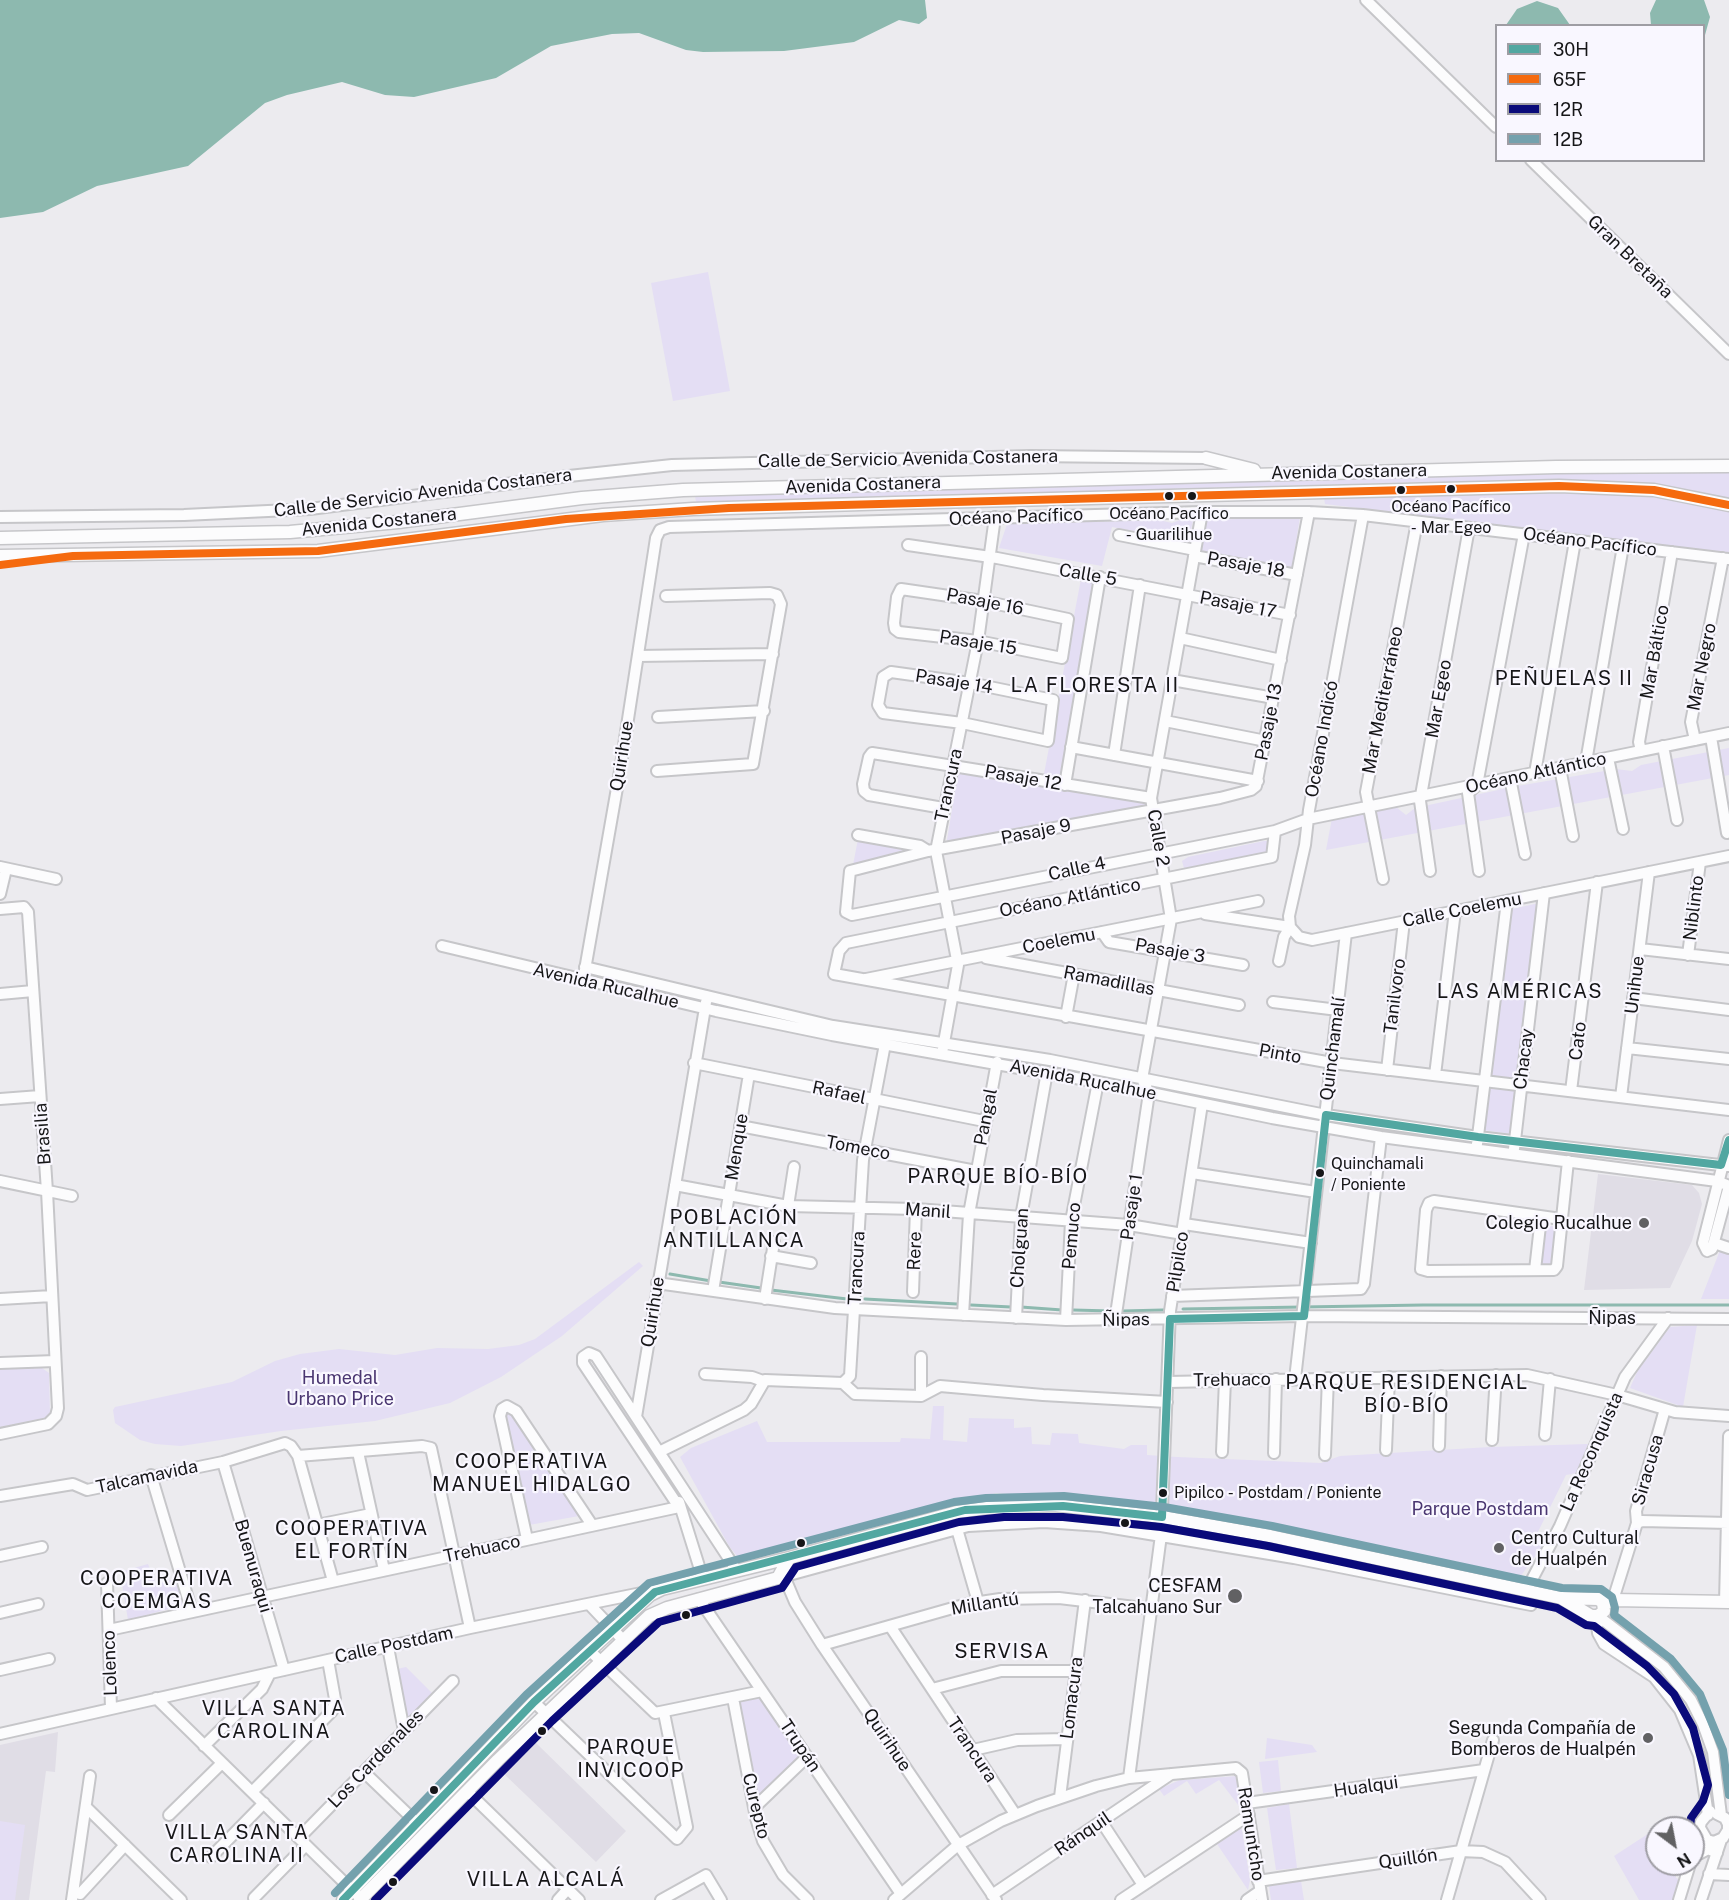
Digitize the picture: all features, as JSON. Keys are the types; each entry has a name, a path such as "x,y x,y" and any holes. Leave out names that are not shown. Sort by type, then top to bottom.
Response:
{"main road":[{"path":"1206,458 1269,474"},
{"name":"Avenida Costanera","path":"0,538 290,532 379,524 582,498 683,490 1556,467 1729,466"},
{"name":"Avenida Costanera","path":"0,556 318,550 603,515 812,505 1559,486 1668,492 1729,505"},
{"path":"0,565 73,556"},
{"name":"Calle Postdam","path":"662,1589 789,1558 957,1512 986,1508 1063,1506 1162,1517 1270,1536 1561,1598 1592,1599"},
{"path":"343,1900 359,1897 545,1713 654,1613 781,1577 789,1558"},
{"path":"721,1594 737,1571"},
{"path":"359,1897 417,1823 534,1702 645,1599 662,1589"},
{"name":"Calle Postdam","path":"1561,1598 1594,1615"},
{"path":"1609,1602 1604,1611 1594,1615 1586,1606 1592,1599 1609,1602 1727,1602"}],"street":[{"path":"1366,0 1495,125"},
{"name":"Gran Bretaña","path":"1533,162 1729,354"},
{"name":"Calle de Servicio Avenida Costanera","path":"0,517 184,515 310,509 672,465 1032,456 1206,458"},
{"name":"Calle 2","path":"1142,1079 1171,919 1151,798 1202,512"},
{"name":"Océano Pacífico","path":"660,530 669,527 995,517 1309,512 1363,515 1726,559"},
{"name":"Pasaje 13","path":"1071,747 1258,781 1309,512"},
{"name":"Océano Indicó","path":"1279,961 1284,937 1290,927 1289,916 1363,515"},
{"name":"Trancura","path":"943,1047 958,961 946,896 932,851 954,765 978,641 995,517"},
{"name":"Mar Mediterráneo","path":"1383,879 1366,792 1417,522"},
{"name":"Mar Egeo","path":"1430,871 1420,801 1469,528"},
{"name":"Quirihue","path":"583,981 656,538 660,530"},
{"path":"1479,871 1468,796 1477,785 1524,534"},
{"name":"Pasaje 18","path":"1119,535 1297,575"},
{"path":"1535,773 1575,541"},
{"path":"908,545 990,557"},
{"path":"1586,762 1623,546"},
{"name":"Mar Báltico","path":"1641,751 1639,742 1672,552"},
{"name":"Calle 5","path":"990,557 1187,594"},
{"name":"Mar Negro","path":"1695,740 1691,722 1726,559"},
{"path":"1065,785 1100,578"},
{"path":"1114,755 1140,585"},
{"name":"Pasaje 16","path":"901,589 982,601 1068,619"},
{"name":"Pasaje 15","path":"901,589 897,597 894,623 895,629 899,632 978,641 1062,658 1068,619"},
{"name":"Quirihue","path":"657,771 753,764 781,604 777,595 770,593 666,596"},
{"name":"Pasaje 17","path":"1187,594 1197,598 1290,615"},
{"path":"1179,638 1281,660"},
{"path":"638,656 773,654"},
{"name":"Pasaje 14","path":"891,672 970,683 1053,700 1048,741 962,723 883,713 878,705 883,677 891,672"},
{"path":"1172,680 1274,698"},
{"path":"658,717 764,711"},
{"path":"1165,721 1266,741"},
{"name":"Océano Atlántico","path":"1308,819 1729,733"},
{"name":"Mar Negro","path":"1711,737 1727,832"},
{"path":"1663,747 1677,820"},
{"name":"Pasaje 12","path":"943,808 869,795 864,791 863,784 869,757 872,753 1151,798"},
{"path":"1608,758 1623,829"},
{"path":"1560,768 1573,836"},
{"path":"1510,778 1525,854"},
{"name":"Pasaje 9","path":"846,912 850,871 932,851 1251,790 1258,781"},
{"name":"Calle 4","path":"846,912 852,915 1160,852 1275,831 1308,819"},
{"name":"Océano Atlántico","path":"834,974 842,945 1272,857 1275,831"},
{"path":"858,835 920,846 932,851"},
{"name":"Calle Coelemu","path":"1199,913 1290,927 1299,938 1308,940 1729,856"},
{"name":"Niblinto","path":"1688,955 1700,862"},
{"path":"0,894 3,868 56,879"},
{"name":"Unihue","path":"1621,1097 1649,872"},
{"name":"Cato","path":"1571,1091 1597,882"},
{"name":"Chacay","path":"1513,1154 1544,893"},
{"name":"Coelemu","path":"860,981 1258,901"},
{"name":"Chacay","path":"1478,1143 1507,901"},
{"name":"Brasilia","path":"0,909 26,908 47,1191 58,1408 54,1419 45,1425 0,1434"},
{"path":"1435,1076 1455,911"},
{"name":"Tanilvoro","path":"1387,1070 1404,921"},
{"name":"Pasaje 3","path":"1102,932 1109,942 1243,964"},
{"name":"Quinchamalí","path":"1294,1379 1304,1314 1346,933"},
{"name":"Avenida Rucalhue","path":"442,946 704,1009 885,1044 943,1047 997,1062 1202,1104 1381,1137 1478,1143 1514,1142 1725,1166"},
{"path":"1640,950 1729,959"},
{"name":"Ramadillas","path":"979,957 1239,1005"},
{"name":"Avenida Rucalhue","path":"585,967 833,1026 943,1047 1142,1079 1478,1143 1513,1154 1717,1181 1729,1186"},
{"name":"Pinto","path":"834,974 860,981 1332,1063 1729,1110"},
{"path":"1066,1017 1074,974"},
{"path":"0,994 33,991"},
{"name":"Quirihue","path":"636,1417 707,995"},
{"path":"1633,998 1729,1010"},
{"path":"1273,1002 1338,1010"},
{"name":"Trancura","path":"843,1383 850,1376 865,1150 885,1044"},
{"path":"1627,1048 1729,1059"},
{"name":"Pangal","path":"963,1315 969,1214 984,1121 997,1062"},
{"name":"Rafael","path":"694,1063 984,1121"},
{"name":"Cholguan","path":"1016,1318 1021,1217 1047,1072"},
{"name":"Menque","path":"713,1291 749,1074"},
{"path":"1142,1079 1149,1093"},
{"name":"Pemuco","path":"1066,1320 1071,1221 1098,1082"},
{"name":"Pasaje 1","path":"1115,1321 1149,1093"},
{"path":"0,1099 40,1096"},
{"name":"Pilpilco","path":"1129,1779 1161,1535 1172,1296 1202,1104"},
{"name":"Tomeco","path":"740,1126 976,1171"},
{"name":"Ñipas","path":"1172,1296 1306,1296 1361,1289 1364,1284 1381,1137"},
{"path":"1729,1140 1725,1166 1717,1181 1703,1243 1707,1251 1712,1249 1729,1186"},
{"path":"1561,1220 1434,1201 1429,1203 1426,1210 1421,1269 1554,1269 1557,1266 1568,1161"},
{"path":"788,1206 794,1167"},
{"path":"1192,1173 1316,1192"},
{"path":"0,1181 72,1196"},
{"name":"Manil","path":"675,1185 788,1206 916,1209 1183,1229 1311,1243"},
{"name":"Rere","path":"913,1292 916,1209"},
{"path":"1535,1270 1541,1217"},
{"path":"765,1299 774,1242"},
{"path":"1714,1243 1729,1248"},
{"path":"771,1256 811,1263"},
{"name":"Ñipas","path":"657,1283 765,1299 854,1308 1066,1320 1115,1321 1304,1314 1729,1319"},
{"path":"0,1299 52,1296"},
{"name":"La Reconquista","path":"1526,1591 1560,1526 1633,1363 1668,1318"},
{"path":"680,1507 584,1364 585,1356 592,1353 596,1356 737,1571"},
{"path":"921,1357 921,1396"},
{"path":"0,1363 55,1361"},
{"path":"705,1374 755,1377 763,1381 843,1383 855,1394 921,1396 936,1386 1167,1402"},
{"path":"1492,1440 1496,1375"},
{"name":"Trehuaco","path":"1168,1382 1527,1375 1617,1395 1686,1414 1729,1416"},
{"path":"1439,1446 1441,1376"},
{"path":"1386,1450 1389,1377"},
{"path":"1325,1455 1328,1378"},
{"path":"1274,1452 1276,1379"},
{"path":"1545,1435 1550,1379"},
{"path":"1222,1452 1225,1380"},
{"path":"659,1452 744,1410 751,1404 763,1381"},
{"path":"527,1539 500,1416 502,1409 507,1406 516,1411 592,1525"},
{"name":"Siracusa","path":"1609,1602 1637,1523 1636,1511 1665,1409"},
{"path":"1727,1602 1729,1436"},
{"name":"Talcamavida","path":"0,1496 73,1484 87,1490 223,1462 281,1443 291,1446 298,1456"},
{"path":"333,1581 298,1456 422,1446 431,1448 470,1628"},
{"path":"358,1452 384,1570"},
{"name":"Buenuraqui","path":"223,1462 284,1670"},
{"path":"151,1475 192,1612"},
{"path":"675,1475 680,1507 703,1579"},
{"name":"Trehuaco","path":"109,1630 680,1507"},
{"path":"317,1525 371,1514"},
{"path":"1637,1523 1642,1521 1728,1523"},
{"path":"781,1577 957,1529 994,1523 1044,1522 1101,1526 1161,1535 1294,1558 1531,1605"},
{"path":"957,1529 978,1602"},
{"path":"0,1556 42,1547"},
{"name":"Quirihue","path":"781,1577 822,1645 994,1897"},
{"name":"Lolenco","path":"108,1582 111,1708"},
{"name":"Calle Postdam","path":"0,1734 470,1628 662,1589"},
{"name":"Millantú","path":"822,1645 978,1602 1025,1598 1085,1600 1152,1609"},
{"name":"Trupán","path":"699,1599 807,1757 897,1898"},
{"name":"Lomacura","path":"1060,1797 1085,1600"},
{"path":"0,1613 38,1604"},
{"path":"589,1604 623,1640"},
{"path":"1594,1615 1654,1658 1682,1688 1706,1731 1728,1827 1701,1900"},
{"path":"1594,1615 1598,1634 1604,1644 1654,1677 1680,1710 1699,1755 1708,1815"},
{"name":"Trancura","path":"890,1626 1015,1814"},
{"path":"388,1647 404,1731"},
{"path":"589,1650 649,1710 664,1713 762,1692"},
{"path":"0,1670 49,1659"},
{"path":"252,1792 332,1711 335,1699 327,1660"},
{"path":"932,1689 1001,1671 1076,1671"},
{"path":"204,1746 262,1689 270,1672"},
{"name":"Los Cardenales","path":"254,1898 364,1772 453,1681"},
{"path":"156,1698 359,1897"},
{"name":"Curepto","path":"733,1698 759,1829 771,1858 783,1875 808,1900"},
{"path":"534,1702 677,1839 687,1827 664,1713"},
{"path":"972,1750 1017,1740 1067,1739"},
{"path":"1447,1900 1493,1740"},
{"path":"754,1808 807,1757"},
{"path":"169,1815 222,1763"},
{"name":"Ramuntcho","path":"1173,1772 1239,1770 1242,1773 1260,1891"},
{"name":"Hualqui","path":"1121,1900 1248,1809 1484,1770"},
{"path":"364,1772 417,1823"},
{"path":"897,1898 958,1845 1015,1814 1060,1797 1129,1779 1173,1772"},
{"name":"Ránquil","path":"994,1897 1173,1772"},
{"path":"78,1895 90,1776"},
{"path":"1705,1818 1719,1786"},
{"path":"467,1791 579,1900"},
{"path":"211,1857 264,1803"},
{"path":"86,1807 181,1900"},
{"path":"1708,1815 1724,1816"},
{"path":"1101,1821 1143,1885"},
{"path":"1705,1837 1707,1840 1724,1838"},
{"path":"78,1895 124,1845"},
{"path":"1705,1850 1708,1849 1717,1853"},
{"name":"Quillón","path":"1247,1900 1260,1891 1461,1851 1483,1852 1498,1857 1540,1900"},
{"path":"1709,1874 1729,1875"},
{"path":"661,1900 706,1875 721,1900"},
{"path":"1679,1900 1686,1876"},
{"path":"558,1900 567,1890"}],"shaded area":[{"path":"0,0 925,0 927,18 919,24 899,20 854,42 784,51 703,52 686,50 639,33 612,34 551,46 496,78 414,97 385,95 342,82 287,95 265,103 188,166 97,186 43,212 0,218"},
{"path":"1656,0 1704,0 1710,17 1705,35 1705,24 1651,24 1650,13"},
{"path":"1537,1 1558,8 1569,24 1507,24 1517,9"},
{"name":"Colegio Rucalhue","path":"1598,1174 1692,1185 1699,1193 1702,1204 1692,1241 1670,1288 1584,1290"},
{"path":"58,1732 55,1772 46,1771 29,1900 0,1900 0,1745"},
{"path":"534,1741 626,1831 596,1862 503,1773"}],"green space":[{"path":"708,272 730,391 673,401 651,283"},
{"path":"1729,472 1729,498 1663,485 1579,481 1422,482 696,502 695,496 1372,476"},
{"path":"1573,492 1666,498 1729,510 1729,553 1325,504 1324,498"},
{"path":"1300,517 1292,567 1201,551 1207,520"},
{"path":"1186,518 1193,521 1188,541 1112,527 1102,566 999,548 1007,524 1159,520 1172,523"},
{"path":"1081,579 1097,582 1059,782 1043,779"},
{"path":"1729,748 1729,775 1326,850 1332,818 1396,807 1406,815 1415,808 1512,787 1616,769 1632,771 1641,765"},
{"path":"958,773 1147,800 1152,806 946,846"},
{"path":"858,839 904,850 853,865"},
{"path":"1268,841 1267,853 1188,871 1184,868 1182,861 1188,857"},
{"path":"1539,903 1519,1078 1515,1082 1493,1080 1490,1075 1508,910"},
{"path":"1490,1086 1517,1091 1512,1134 1482,1130 1487,1088"},
{"path":"1544,1225 1559,1227 1555,1263 1550,1267 1539,1266"},
{"path":"1724,1240 1729,1242 1729,1299 1701,1299"},
{"name":"Humedal Urbano Price","path":"639,1262 643,1266 562,1336 501,1377 450,1403 375,1421 281,1431 181,1446 140,1440 115,1423 113,1410 115,1407 232,1382 275,1361 300,1354 339,1349 395,1355 437,1348 488,1349 519,1345 535,1339"},
{"path":"1697,1325 1683,1407 1630,1388 1637,1372 1670,1327"},
{"path":"42,1368 49,1373 50,1414 45,1418 0,1427 0,1369"},
{"name":"Parque Postdam","path":"933,1406 944,1406 943,1440 967,1442 969,1418 1014,1419 1014,1428 1031,1427 1032,1444 1050,1445 1052,1433 1078,1434 1079,1443 1124,1449 1131,1445 1147,1445 1147,1455 1177,1457 1321,1463 1340,1456 1588,1444 1577,1473 1566,1475 1532,1544 1543,1545 1518,1580 1388,1550 1151,1507 996,1493 740,1560 729,1546 680,1457 691,1448 757,1421 767,1442 900,1442 901,1438 930,1439"},
{"path":"506,1412 511,1412 579,1516 529,1525"},
{"path":"148,1564 156,1584 178,1578 187,1604 128,1620 120,1572"},
{"path":"406,1667 432,1693 408,1720 404,1718 397,1669"},
{"path":"758,1697 762,1699 801,1757 761,1797 756,1795 738,1705 743,1700"},
{"path":"1267,1738 1312,1745 1317,1752 1265,1759"},
{"path":"1278,1760 1281,1791 1263,1793 1259,1762"},
{"path":"1238,1776 1239,1806 1219,1780 1196,1794 1187,1781 1164,1796 1159,1789 1180,1780"},
{"path":"1289,1804 1297,1868 1276,1870 1267,1808"},
{"path":"0,1821 25,1825 15,1900 0,1900"},
{"path":"1239,1827 1242,1830 1250,1880 1248,1890 1217,1844"},
{"path":"1645,1836 1645,1876 1675,1876 1681,1880 1674,1900 1639,1900 1614,1856"},
{"path":"1301,1881 1304,1900 1271,1900 1269,1886"}],"waterway":[{"path":"670,1274 711,1281"},
{"path":"719,1282 761,1288"},
{"path":"771,1290 847,1299"},
{"path":"865,1299 957,1304"},
{"path":"971,1305 1011,1307"},
{"path":"1183,1309 1423,1305 1729,1305"},
{"path":"1021,1307 1062,1310"},
{"path":"1073,1310 1111,1311"},
{"path":"1123,1311 1163,1310"}],"transit line":[{"name":"65F","path":"0,565 73,556 318,551 566,519 729,508 1559,486 1654,490 1729,505"},
{"name":"30H","path":"343,1900 534,1702 655,1592 965,1510 1063,1506 1162,1517 1170,1319 1304,1316 1326,1115 1478,1137 1721,1165 1729,1140"},
{"name":"12B","path":"335,1893 526,1695 649,1583 954,1502 986,1498 1064,1496 1164,1507 1272,1526 1562,1588 1601,1589 1612,1597 1614,1615 1671,1659 1700,1694 1723,1750 1729,1795"},
{"name":"12R","path":"375,1900 552,1721 659,1622 782,1588 796,1567 959,1522 1004,1517 1063,1517 1161,1527 1268,1546 1557,1608 1586,1625 1594,1626 1647,1666 1674,1694 1693,1728 1708,1785 1703,1801 1692,1816"}],"place":[{"name":"Océano Pacífico - Mar Egeo","path":"1451,489"},
{"name":"Océano Pacífico - Guarilihue","path":"1169,496"},
{"name":"Quinchamali / Poniente","path":"1320,1173"},
{"name":"Colegio Rucalhue","path":"1644,1223"},
{"name":"Pipilco - Postdam / Poniente","path":"1163,1493"},
{"name":"Centro Cultural de Hualpén","path":"1499,1548"},
{"name":"CESFAM Talcahuano Sur","path":"1235,1596"},
{"name":"Segunda Compañía de Bomberos de Hualpén","path":"1648,1738"}],"district":[{"name":"PEÑUELAS II","path":"1564,679"},
{"name":"LA FLORESTA II","path":"1095,686"},
{"name":"LAS AMÉRICAS","path":"1520,992"},
{"name":"PARQUE BÍO-BÍO","path":"998,1177"},
{"name":"POBLACIÓN ANTILLANCA","path":"734,1230"},
{"name":"PARQUE RESIDENCIAL BÍO-BÍO","path":"1407,1394"},
{"name":"COOPERATIVA MANUEL HIDALGO","path":"532,1474"},
{"name":"COOPERATIVA EL FORTÍN","path":"352,1540"},
{"name":"COOPERATIVA COEMGAS","path":"157,1590"},
{"name":"SERVISA","path":"1002,1652"},
{"name":"VILLA SANTA CAROLINA","path":"274,1720"},
{"name":"PARQUE INVICOOP","path":"631,1760"},
{"name":"VILLA SANTA CAROLINA II","path":"237,1844"},
{"name":"VILLA ALCALÁ","path":"546,1880"}]}
